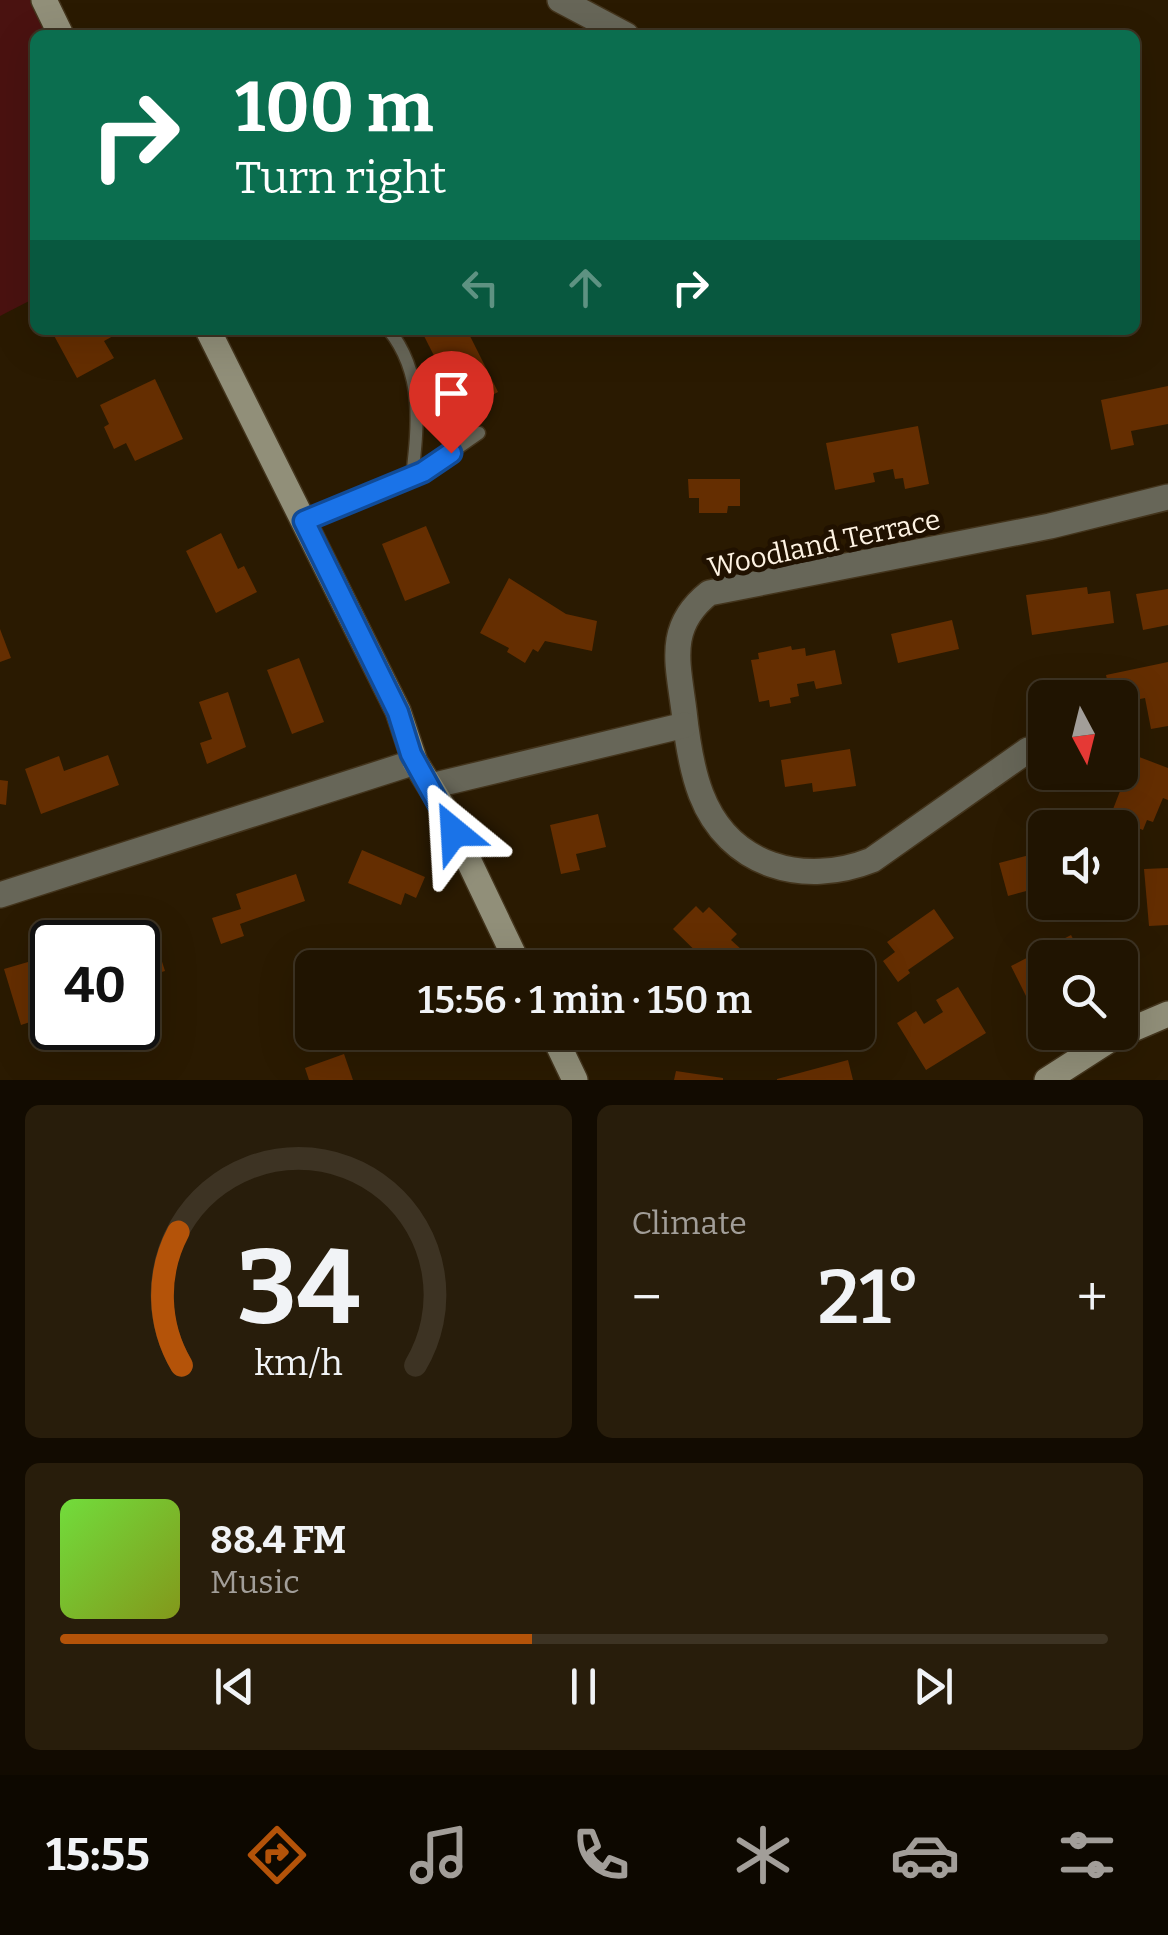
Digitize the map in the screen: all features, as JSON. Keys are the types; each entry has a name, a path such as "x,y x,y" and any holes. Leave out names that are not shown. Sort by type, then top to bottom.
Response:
{"street":[{"path":"46,0 59,30"},
{"path":"560,0 617,30"},
{"path":"211,335 398,712 415,762 431,786 511,950"},
{"name":"Woodland Terrace","path":"1028,750 872,860 836,871 798,872 772,865 748,853 728,836 700,793 677,654 684,618 709,593 1050,526 1168,497"},
{"path":"431,786 686,725"},
{"path":"0,895 415,762"},
{"path":"1047,1080 1114,1037 1168,1014"},
{"path":"561,1050 575,1080"}],"lane":[{"path":"392,335 412,376 419,414 412,478"},
{"path":"304,521 412,478 478,433"}],"shaded area":[{"path":"0,0 31,0 46,30 30,30 30,301 0,316"}],"building":[{"path":"54,335 115,335 104,341 114,358 77,378"},
{"path":"424,335 470,335 498,392 462,411"},
{"path":"155,379 183,439 135,461 126,443 114,449 100,405"},
{"path":"1168,386 1168,424 1131,431 1134,445 1111,450 1101,400"},
{"path":"918,426 929,484 905,489 903,478 895,479 893,469 873,473 875,482 835,490 826,443"},
{"path":"688,479 740,479 740,506 728,506 727,513 699,513 699,498 689,498"},
{"path":"426,526 450,583 405,601 382,544"},
{"path":"221,533 238,569 244,566 257,592 216,613 186,551"},
{"path":"509,578 566,614 597,621 592,651 545,641 538,652 533,649 525,663 507,652 509,648 480,633"},
{"path":"1087,587 1088,594 1110,591 1114,623 1032,635 1026,595"},
{"path":"1168,589 1168,625 1143,630 1136,594"},
{"path":"952,620 959,649 898,663 891,634"},
{"path":"0,629 11,658 0,662"},
{"path":"791,646 792,650 805,648 806,656 835,650 842,684 816,689 814,681 797,684 799,696 790,698 791,703 770,707 769,700 759,702 751,660 759,659 758,653"},
{"path":"299,658 324,722 292,734 267,670"},
{"path":"1168,662 1168,726 1151,729 1145,698 1138,699 1138,680 1107,680 1106,675"},
{"path":"228,692 246,747 207,764 200,743 212,739 199,702"},
{"path":"850,749 856,786 813,792 812,783 785,787 781,760"},
{"path":"108,755 119,785 41,814 25,769 59,756 64,771"},
{"path":"1138,757 1168,768 1168,800 1163,798 1153,822 1147,820 1143,830 1138,828 1138,810 1113,810 1120,790 1138,790"},
{"path":"0,780 8,781 6,805 0,804"},
{"path":"598,814 606,847 576,854 580,870 561,874 550,825"},
{"path":"362,850 425,877 416,898 405,893 401,905 348,883"},
{"path":"1028,855 1028,891 1008,896 999,863"},
{"path":"1168,868 1168,925 1149,926 1144,869"},
{"path":"296,874 305,901 240,924 244,936 221,944 212,918 241,909 236,894"},
{"path":"696,906 703,913 709,907 737,934 731,940 742,950 695,950 673,929"},
{"path":"934,909 954,938 908,970 910,973 898,982 883,961 895,952 887,942"},
{"path":"1028,957 1028,1000 1011,966"},
{"path":"30,961 30,1022 21,1025 4,969"},
{"path":"958,987 986,1033 926,1070 897,1023 916,1011 924,1024 943,1012 936,1000"},
{"path":"344,1054 353,1080 309,1080 305,1068"},
{"path":"848,1060 853,1080 777,1080 777,1079"},
{"path":"676,1071 723,1078 723,1080 674,1080"}],"route":[{"path":"451,453 423,472 304,521 398,712 411,754 454,832"}]}
